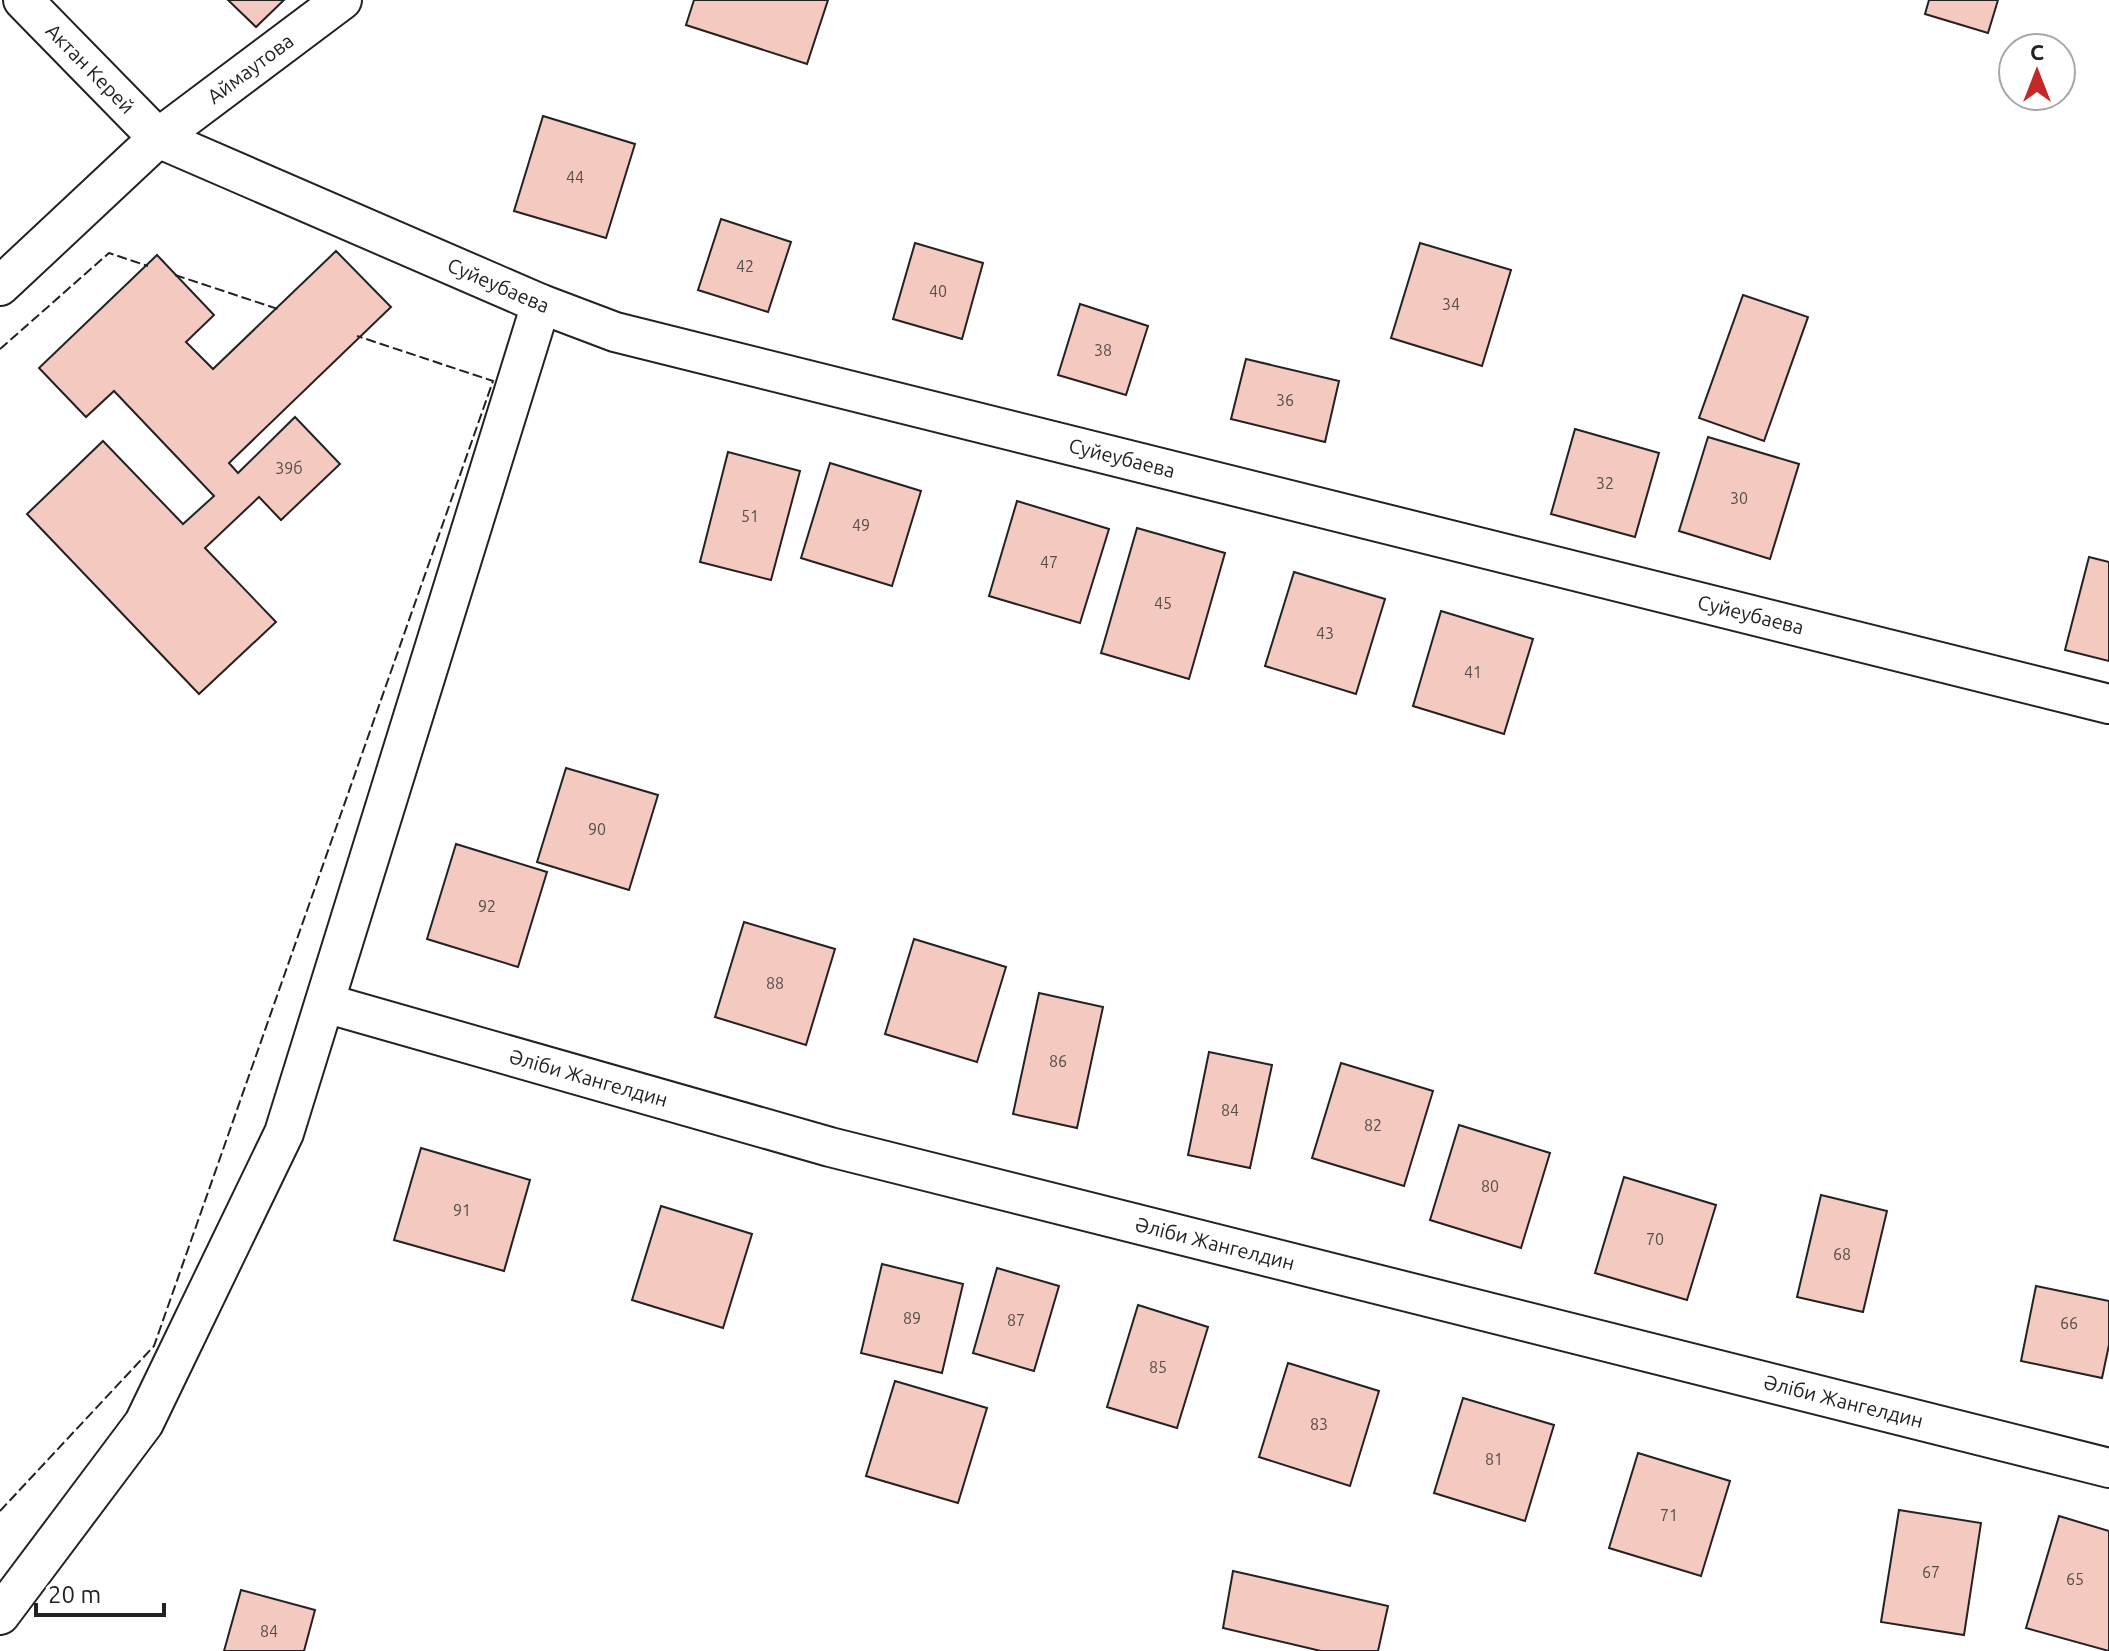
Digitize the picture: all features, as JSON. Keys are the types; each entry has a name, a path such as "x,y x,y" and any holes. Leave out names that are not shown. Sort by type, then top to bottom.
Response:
{"street":[{"name":"Актан Керей","path":"23,0 158,138"},
{"name":"Аймаутова","path":"0,286 158,138 342,0"},
{"name":"Суйеубаева","path":"158,138 541,304 615,332 2109,704"},
{"path":"0,1615 144,1423 284,1133 541,304"},
{"name":"Әліби Жангелдин","path":"325,1003 830,1147 2109,1468"}],"building":[{"path":"228,0 284,0 256,27"},
{"path":"694,0 828,0 807,64 686,25"},
{"path":"1929,0 1998,0 1988,33 1925,14"},
{"path":"543,116 635,144 606,238 514,211"},
{"path":"721,219 791,242 768,312 698,290"},
{"path":"915,243 983,263 962,339 893,319"},
{"path":"1420,243 1511,270 1482,366 1391,338"},
{"path":"336,251 391,307 229,463 238,473 295,417 340,464 281,520 259,497 205,548 276,622 199,694 27,514 103,441 183,524 214,496 114,391 86,417 39,368 157,255 214,315 186,342 213,369"},
{"path":"1743,295 1808,317 1764,441 1699,418"},
{"path":"1080,304 1148,326 1126,395 1058,375"},
{"path":"1246,359 1339,381 1325,442 1231,419"},
{"path":"1575,429 1659,453 1635,537 1551,514"},
{"path":"1708,437 1799,464 1770,559 1679,531"},
{"path":"728,452 800,471 771,580 700,562"},
{"path":"830,463 921,491 892,586 801,558"},
{"path":"1017,501 1109,529 1080,623 989,596"},
{"path":"1137,528 1225,553 1189,679 1101,653"},
{"path":"2089,557 2109,562 2109,661 2065,650"},
{"path":"1294,572 1385,599 1356,694 1265,666"},
{"path":"1441,611 1533,639 1504,734 1413,706"},
{"path":"566,768 658,795 629,890 537,862"},
{"path":"456,844 547,872 518,967 427,939"},
{"path":"744,922 835,949 806,1045 715,1017"},
{"path":"914,939 1006,967 977,1062 885,1034"},
{"path":"1039,993 1103,1007 1077,1128 1013,1114"},
{"path":"1209,1052 1272,1065 1250,1168 1188,1155"},
{"path":"1341,1063 1433,1091 1404,1186 1312,1158"},
{"path":"1459,1125 1550,1153 1521,1248 1430,1220"},
{"path":"421,1148 530,1180 504,1271 394,1240"},
{"path":"1624,1177 1716,1205 1687,1300 1595,1273"},
{"path":"1821,1195 1887,1211 1863,1312 1797,1297"},
{"path":"661,1206 752,1234 723,1328 632,1300"},
{"path":"882,1264 963,1284 942,1373 861,1353"},
{"path":"997,1268 1059,1286 1034,1371 973,1353"},
{"path":"2036,1286 2109,1301 2109,1345 2102,1378 2021,1361"},
{"path":"1138,1305 1208,1327 1177,1428 1107,1407"},
{"path":"1288,1363 1379,1391 1350,1486 1259,1457"},
{"path":"895,1381 987,1408 958,1503 866,1476"},
{"path":"1463,1398 1554,1425 1525,1521 1434,1493"},
{"path":"1638,1453 1730,1481 1701,1576 1609,1548"},
{"path":"1899,1510 1981,1523 1964,1635 1881,1622"},
{"path":"2059,1516 2109,1531 2109,1651 2026,1628"},
{"path":"1233,1571 1388,1606 1378,1651 1321,1651 1223,1628"},
{"path":"241,1590 315,1610 304,1651 224,1651"}],"fence":[{"path":"0,349 109,253 148,266"},
{"path":"175,275 281,310"},
{"path":"0,1511 154,1346 493,381 357,336"}]}
